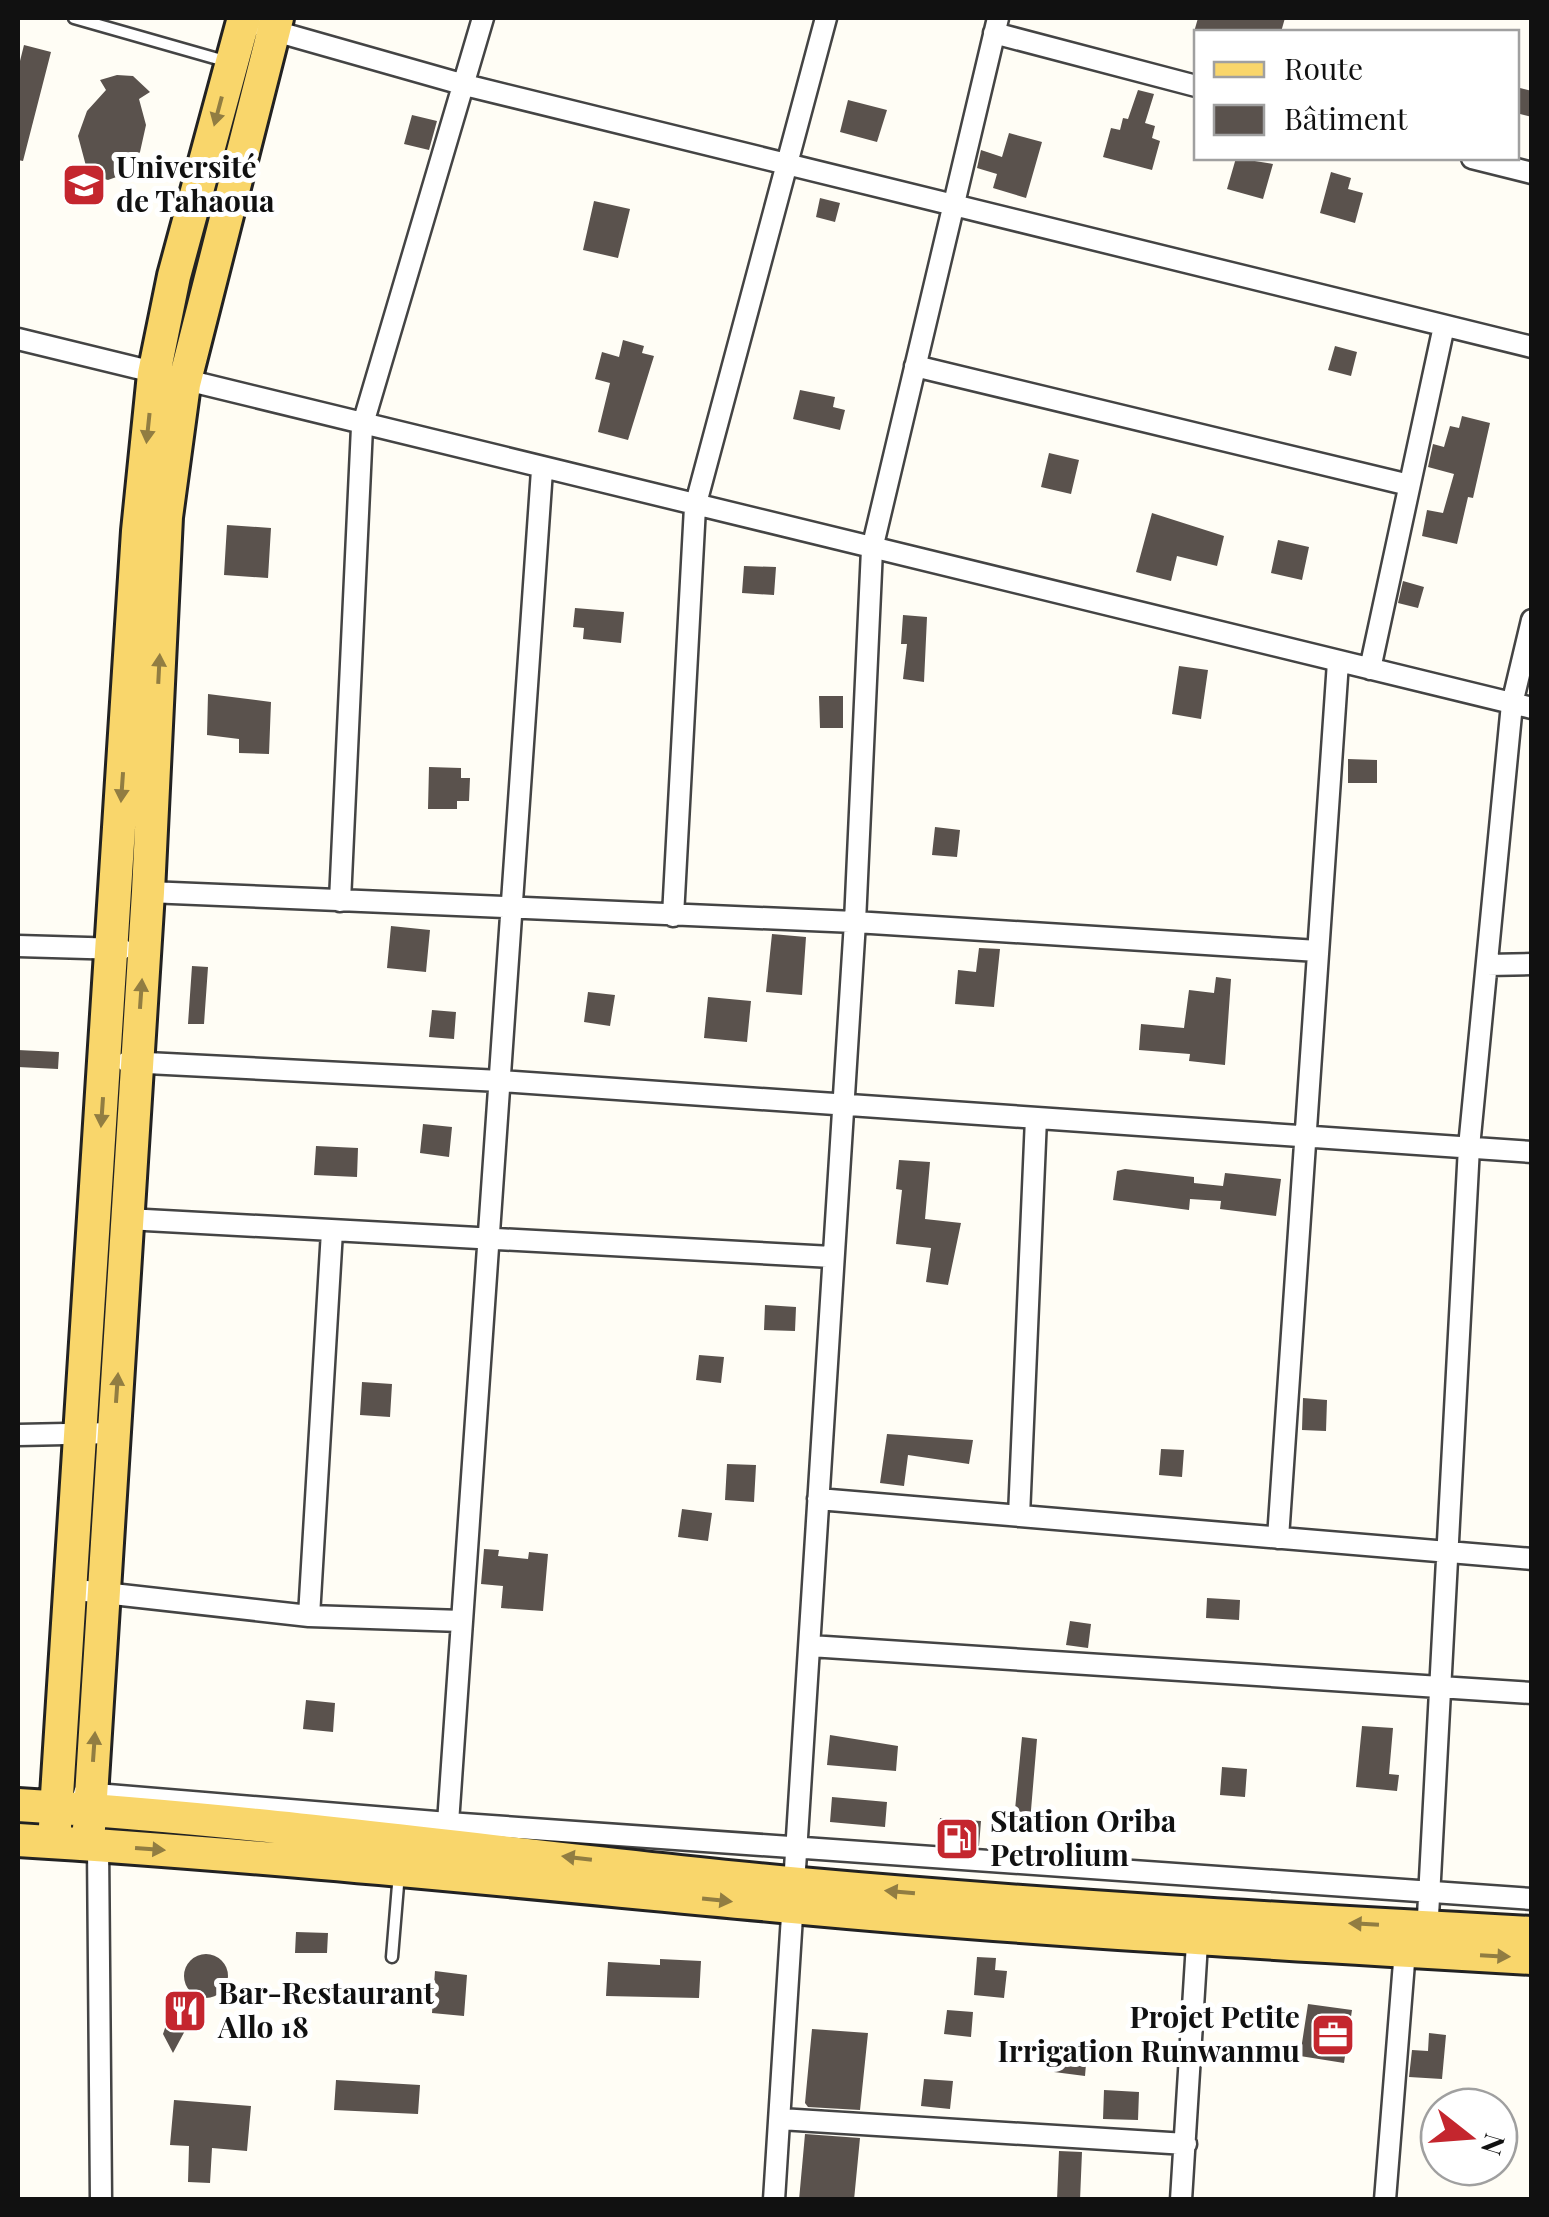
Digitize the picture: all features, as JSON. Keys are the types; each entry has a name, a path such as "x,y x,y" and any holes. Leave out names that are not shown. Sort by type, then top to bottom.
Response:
{"main road":[{"path":"128,950 148,892 174,276 231,62 260,22"},
{"path":"54,1842 79,1434 121,1061 128,950 138,531 169,379 260,22"},
{"path":"92,1845 90,1802 127,1218 121,1061"},
{"path":"18,1805 57,1799 90,1802 400,1852 796,1895 1420,1943 1532,1958"},
{"path":"18,1840 400,1852"},
{"path":"1420,1943 1532,1933"}],"street":[{"path":"340,901 362,426 483,18"},
{"path":"673,916 695,507 826,18"},
{"path":"260,22 466,85 1532,347"},
{"path":"774,2200 796,1895 840,1104 856,922 872,550 996,25 1194,85"},
{"path":"1480,160 1532,173"},
{"path":"1370,670 1444,326"},
{"path":"18,340 1522,706"},
{"path":"915,366 1410,485"},
{"path":"448,1823 542,470"},
{"path":"1385,2200 1429,1892 1470,1148 1487,965 1532,620"},
{"path":"1278,1538 1338,662"},
{"path":"148,892 856,922 1318,952"},
{"path":"18,946 128,950"},
{"path":"1487,965 1532,964"},
{"path":"121,1061 500,1081 1532,1152"},
{"path":"1020,1516 1036,1118"},
{"path":"127,1218 832,1257"},
{"path":"309,1616 332,1231"},
{"path":"18,1436 114,1433"},
{"path":"818,1500 1532,1560"},
{"path":"68,1589 309,1616 462,1622"},
{"path":"810,1646 1532,1692"},
{"path":"90,1802 798,1844 1532,1899"},
{"path":"92,1845 102,2200"},
{"path":"1181,2200 1198,1927"},
{"path":"780,2119 1186,2144"}],"lane":[{"path":"74,18 231,62"},
{"path":"392,1957 400,1852"}],"building":[{"path":"1198,18 1285,18 1282,30 1195,30"},
{"path":"24,45 51,52 23,161 18,160 18,69"},
{"path":"133,76 150,92 139,99 146,125 140,152 122,175 108,180 94,176 86,166 78,136 87,111 106,90 100,80"},
{"path":"1519,88 1532,91 1532,117 1519,114"},
{"path":"1138,90 1154,94 1145,123 1155,126 1152,138 1160,141 1152,170 1103,157 1111,128 1120,130 1123,118 1128,119"},
{"path":"848,100 887,110 877,142 840,132"},
{"path":"412,115 437,121 429,150 404,144"},
{"path":"1009,133 1042,142 1026,198 993,188 997,174 977,168 981,150 1002,157"},
{"path":"1235,160 1273,164 1263,199 1227,189"},
{"path":"1331,172 1351,178 1348,189 1363,193 1355,223 1320,213"},
{"path":"820,198 840,203 835,222 816,217"},
{"path":"594,201 630,209 618,258 583,250"},
{"path":"623,340 644,346 642,353 654,356 628,440 598,432 610,383 595,379 602,352 619,357"},
{"path":"1335,346 1357,352 1351,376 1328,370"},
{"path":"800,390 835,397 833,407 845,410 840,430 793,419"},
{"path":"1462,416 1490,423 1473,498 1468,497 1457,544 1422,536 1427,510 1443,513 1454,474 1428,467 1433,444 1444,447 1450,426 1459,428"},
{"path":"1049,453 1079,460 1071,494 1041,487"},
{"path":"1152,513 1224,536 1217,566 1177,556 1171,581 1136,572"},
{"path":"227,525 271,528 268,578 224,575"},
{"path":"1278,540 1309,547 1302,580 1271,573"},
{"path":"744,566 776,567 774,595 742,593"},
{"path":"1403,581 1424,587 1418,608 1398,603"},
{"path":"575,608 624,612 621,643 583,639 584,628 573,627"},
{"path":"903,615 927,617 924,682 903,679 907,644 901,644"},
{"path":"1179,666 1208,670 1201,719 1172,714"},
{"path":"208,694 271,702 269,754 239,753 239,739 207,735"},
{"path":"819,696 843,696 843,728 820,728"},
{"path":"1348,759 1377,760 1377,783 1348,783"},
{"path":"429,767 461,768 461,778 470,778 469,801 457,801 457,809 428,809"},
{"path":"935,827 960,830 957,857 932,855"},
{"path":"391,926 430,930 426,972 387,968"},
{"path":"772,934 806,937 802,995 766,992"},
{"path":"979,948 1000,949 994,1007 955,1004 958,970 976,972"},
{"path":"192,966 208,967 204,1024 188,1024"},
{"path":"1216,977 1231,979 1225,1065 1189,1061 1190,1054 1139,1050 1141,1024 1184,1028 1189,990 1214,993"},
{"path":"588,992 615,995 610,1026 584,1022"},
{"path":"708,997 751,1001 747,1042 704,1038"},
{"path":"432,1010 456,1012 454,1039 429,1037"},
{"path":"18,1050 59,1052 58,1069 18,1067"},
{"path":"423,1124 452,1127 449,1157 420,1153"},
{"path":"316,1146 358,1148 357,1177 314,1175"},
{"path":"899,1160 930,1162 925,1219 961,1223 948,1285 926,1282 931,1248 896,1244 902,1190 896,1189"},
{"path":"1117,1171 1194,1177 1194,1183 1223,1186 1225,1173 1281,1179 1276,1216 1220,1209 1221,1201 1190,1199 1189,1210 1113,1200"},
{"path":"765,1305 796,1307 795,1331 764,1330"},
{"path":"699,1355 724,1357 721,1383 696,1380"},
{"path":"362,1382 392,1384 390,1417 360,1415"},
{"path":"1303,1398 1327,1400 1326,1431 1302,1430"},
{"path":"887,1434 973,1440 969,1464 908,1455 904,1486 880,1483"},
{"path":"1161,1449 1184,1450 1182,1477 1159,1475"},
{"path":"727,1464 756,1465 754,1502 725,1500"},
{"path":"682,1509 712,1513 708,1541 678,1537"},
{"path":"484,1549 499,1550 498,1556 528,1559 529,1552 548,1554 543,1611 501,1608 503,1586 481,1584"},
{"path":"1207,1598 1240,1600 1239,1620 1206,1618"},
{"path":"1070,1621 1091,1624 1088,1648 1066,1645"},
{"path":"306,1700 335,1703 333,1732 303,1729"},
{"path":"1362,1726 1393,1728 1389,1774 1399,1775 1397,1791 1356,1787"},
{"path":"830,1735 898,1746 896,1771 827,1765"},
{"path":"1022,1737 1037,1739 1030,1822 1014,1820"},
{"path":"1222,1767 1247,1769 1245,1797 1220,1795"},
{"path":"832,1797 887,1802 885,1827 830,1822"},
{"path":"940,1818 981,1821 979,1846 938,1837"},
{"path":"296,1932 328,1933 327,1953 295,1953"},
{"path":"206,1954 222,1960 228,1976 222,1992 206,1998 190,1992 184,1976 190,1960"},
{"path":"977,1957 996,1958 995,1970 1007,1971 1004,1998 974,1995"},
{"path":"660,1959 701,1961 699,1998 606,1996 608,1962 660,1965"},
{"path":"435,1971 467,1975 464,2016 432,2013"},
{"path":"1308,2004 1352,2010 1344,2063 1300,2056"},
{"path":"947,2010 973,2012 971,2037 944,2034"},
{"path":"168,2019 181,2020 187,2027 173,2053 163,2034"},
{"path":"812,2029 868,2033 860,2110 808,2107 805,2103"},
{"path":"1429,2033 1446,2035 1442,2079 1409,2077 1412,2050 1428,2051"},
{"path":"1057,2049 1087,2052 1085,2076 1054,2072"},
{"path":"924,2079 953,2081 950,2109 921,2106"},
{"path":"336,2080 420,2085 418,2114 334,2110"},
{"path":"1104,2090 1139,2092 1138,2120 1103,2119"},
{"path":"174,2100 251,2106 247,2151 212,2148 210,2183 188,2182 189,2146 170,2145"},
{"path":"805,2134 860,2138 854,2200 799,2200"},
{"path":"1059,2151 1082,2152 1080,2200 1057,2200"}],"place":[{"name":"Université de Tahaoua","path":"84,185"},
{"name":"Station Oriba Petrolium","path":"957,1839"},
{"name":"Bar-Restaurant Allo 18","path":"185,2011"},
{"name":"Projet Petite Irrigation Runwanmu","path":"1333,2035"}]}
